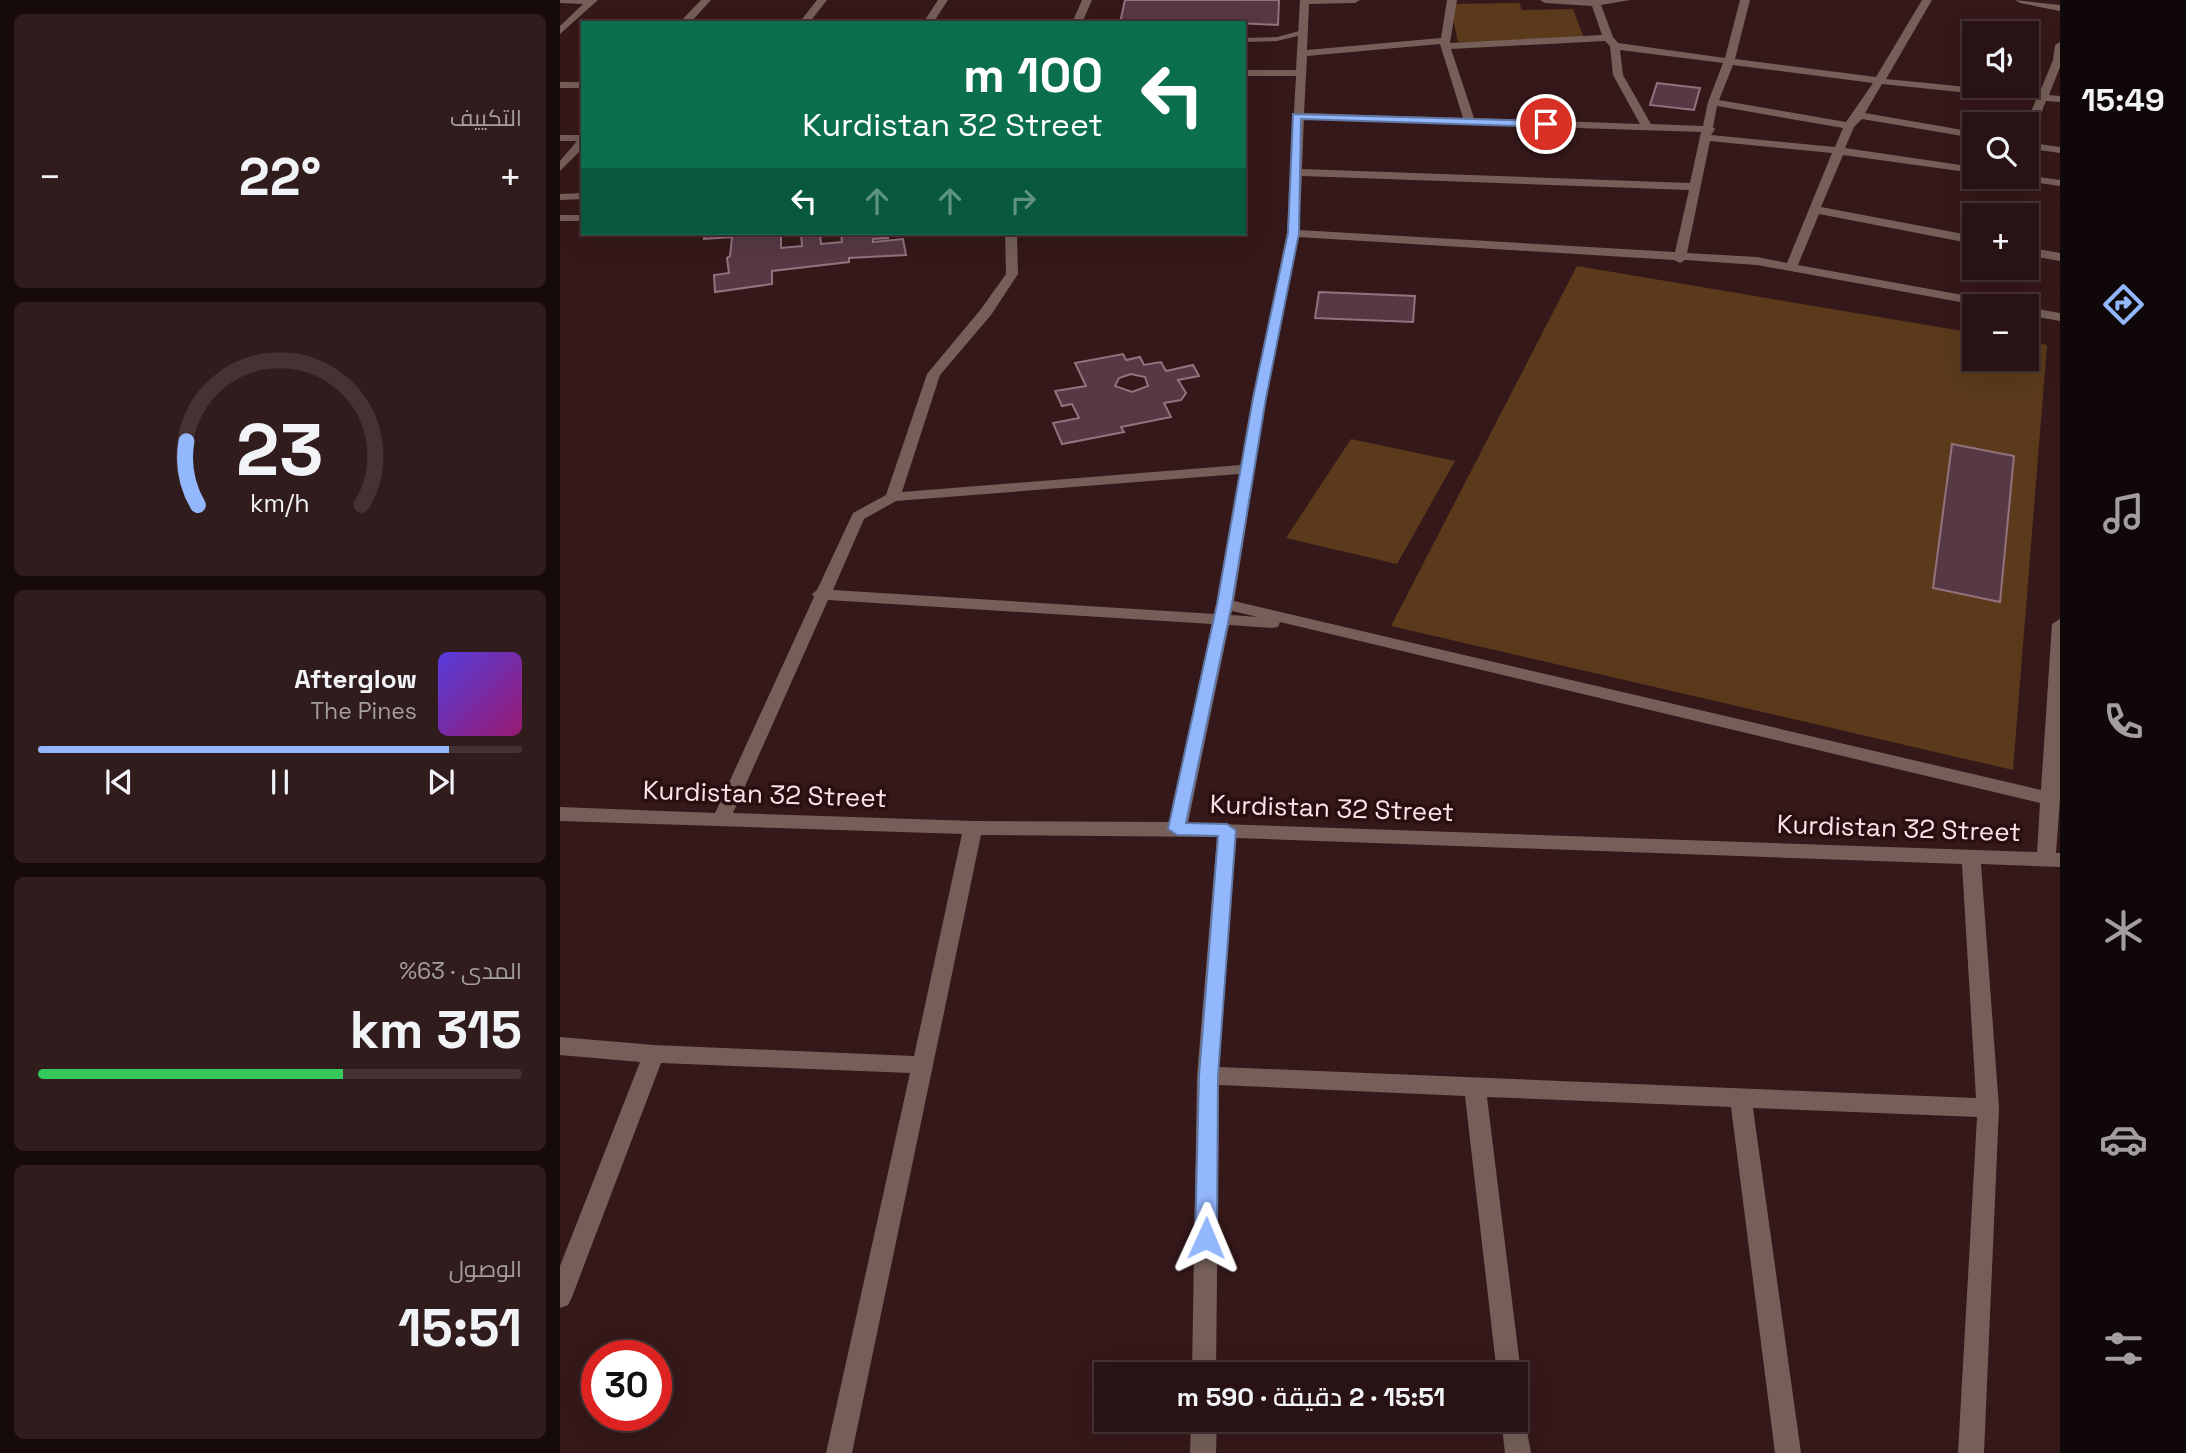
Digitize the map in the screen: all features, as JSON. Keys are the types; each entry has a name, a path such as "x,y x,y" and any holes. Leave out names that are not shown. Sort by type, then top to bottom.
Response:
{"street":[{"path":"560,0 592,1"},
{"path":"686,21 706,0"},
{"path":"806,21 822,0"},
{"path":"929,21 943,0"},
{"path":"1078,21 1087,0"},
{"path":"1177,829 1223,612 1247,469 1293,233 1305,1 1355,0"},
{"path":"1452,0 1445,44 1469,122"},
{"path":"1545,0 1596,3 1625,0"},
{"path":"1680,259 1693,187 1709,134 1713,102 1745,0"},
{"path":"1791,267 1841,151 1849,126 1859,115 1927,0"},
{"path":"2020,0 2060,8"},
{"path":"560,31 592,1"},
{"path":"1596,3 1612,42 1618,75 1647,127"},
{"path":"1301,54 1445,44 1612,42 1880,81 2060,99"},
{"path":"2035,112 2058,60 2060,45"},
{"path":"1246,72 1300,72"},
{"path":"560,85 581,85"},
{"path":"1713,102 1849,126"},
{"path":"1859,115 1962,133"},
{"path":"1297,116 1647,127 1962,168"},
{"path":"560,138 581,145 560,168"},
{"path":"2039,147 2060,150"},
{"path":"1296,172 1693,187"},
{"path":"2039,180 2060,183"},
{"path":"560,197 581,196"},
{"path":"1816,210 1962,238"},
{"path":"1293,233 1680,259 1757,261 1962,299"},
{"path":"893,497 934,374 986,312 1012,274 1011,235"},
{"path":"2039,253 2060,257"},
{"path":"2039,313 2060,317"},
{"path":"722,818 820,594 858,516 893,497 1247,469"},
{"path":"820,594 1223,612 1325,627 2051,799"},
{"path":"2053,860 2051,799 2060,624"},
{"name":"Kurdistan 32 Street","path":"560,814 973,828 1227,830 2053,860"},
{"path":"839,1453 920,1065 973,828"},
{"path":"1204,1362 1208,1076 1227,830"},
{"path":"1971,857 1989,1108 1971,1453"},
{"path":"560,1045 654,1054 920,1065"},
{"path":"560,1297 654,1054"},
{"path":"1208,1076 1989,1108"},
{"path":"1475,1087 1508,1362"},
{"path":"1741,1098 1788,1453"},
{"path":"1203,1453 1204,1432"},
{"path":"1516,1432 1518,1453"}],"lane":[{"path":"1246,40 1277,39 1303,32"},
{"path":"560,218 581,218"}],"shaded area":[{"path":"1519,3 1522,10 1573,9 1585,41 1458,42 1450,4"},
{"path":"1577,266 1962,331 1962,371 2039,371 2039,343 2047,345 2013,770 1391,626"},
{"path":"1351,439 1455,461 1397,564 1286,538"}],"building":[{"path":"1125,0 1279,0 1278,25 1246,23 1246,21 1120,21"},
{"path":"1657,83 1700,88 1694,110 1650,105"},
{"path":"705,235 781,235 781,248 802,246 801,235 820,235 821,244 842,242 841,235 888,235 888,238 873,239 873,242 903,239 906,255 849,258 849,262 772,271 772,284 715,292 714,275 729,273 727,258 730,256 732,237 704,239"},
{"path":"1319,292 1415,296 1413,322 1315,318"},
{"path":"1123,354 1126,360 1140,357 1144,365 1161,362 1166,371 1193,365 1199,376 1178,380 1186,393 1181,400 1164,403 1171,417 1121,427 1124,432 1062,444 1053,423 1079,418 1072,404 1062,406 1055,391 1086,386 1075,363","holes":["1131,374 1145,377 1148,386 1132,392 1115,386 1119,378"]},
{"path":"1952,444 2014,456 2000,602 1933,588"}],"route":[{"path":"1206,1238 1208,1076 1227,830 1177,829 1224,604 1259,398 1293,233 1297,116 1546,124"}]}
